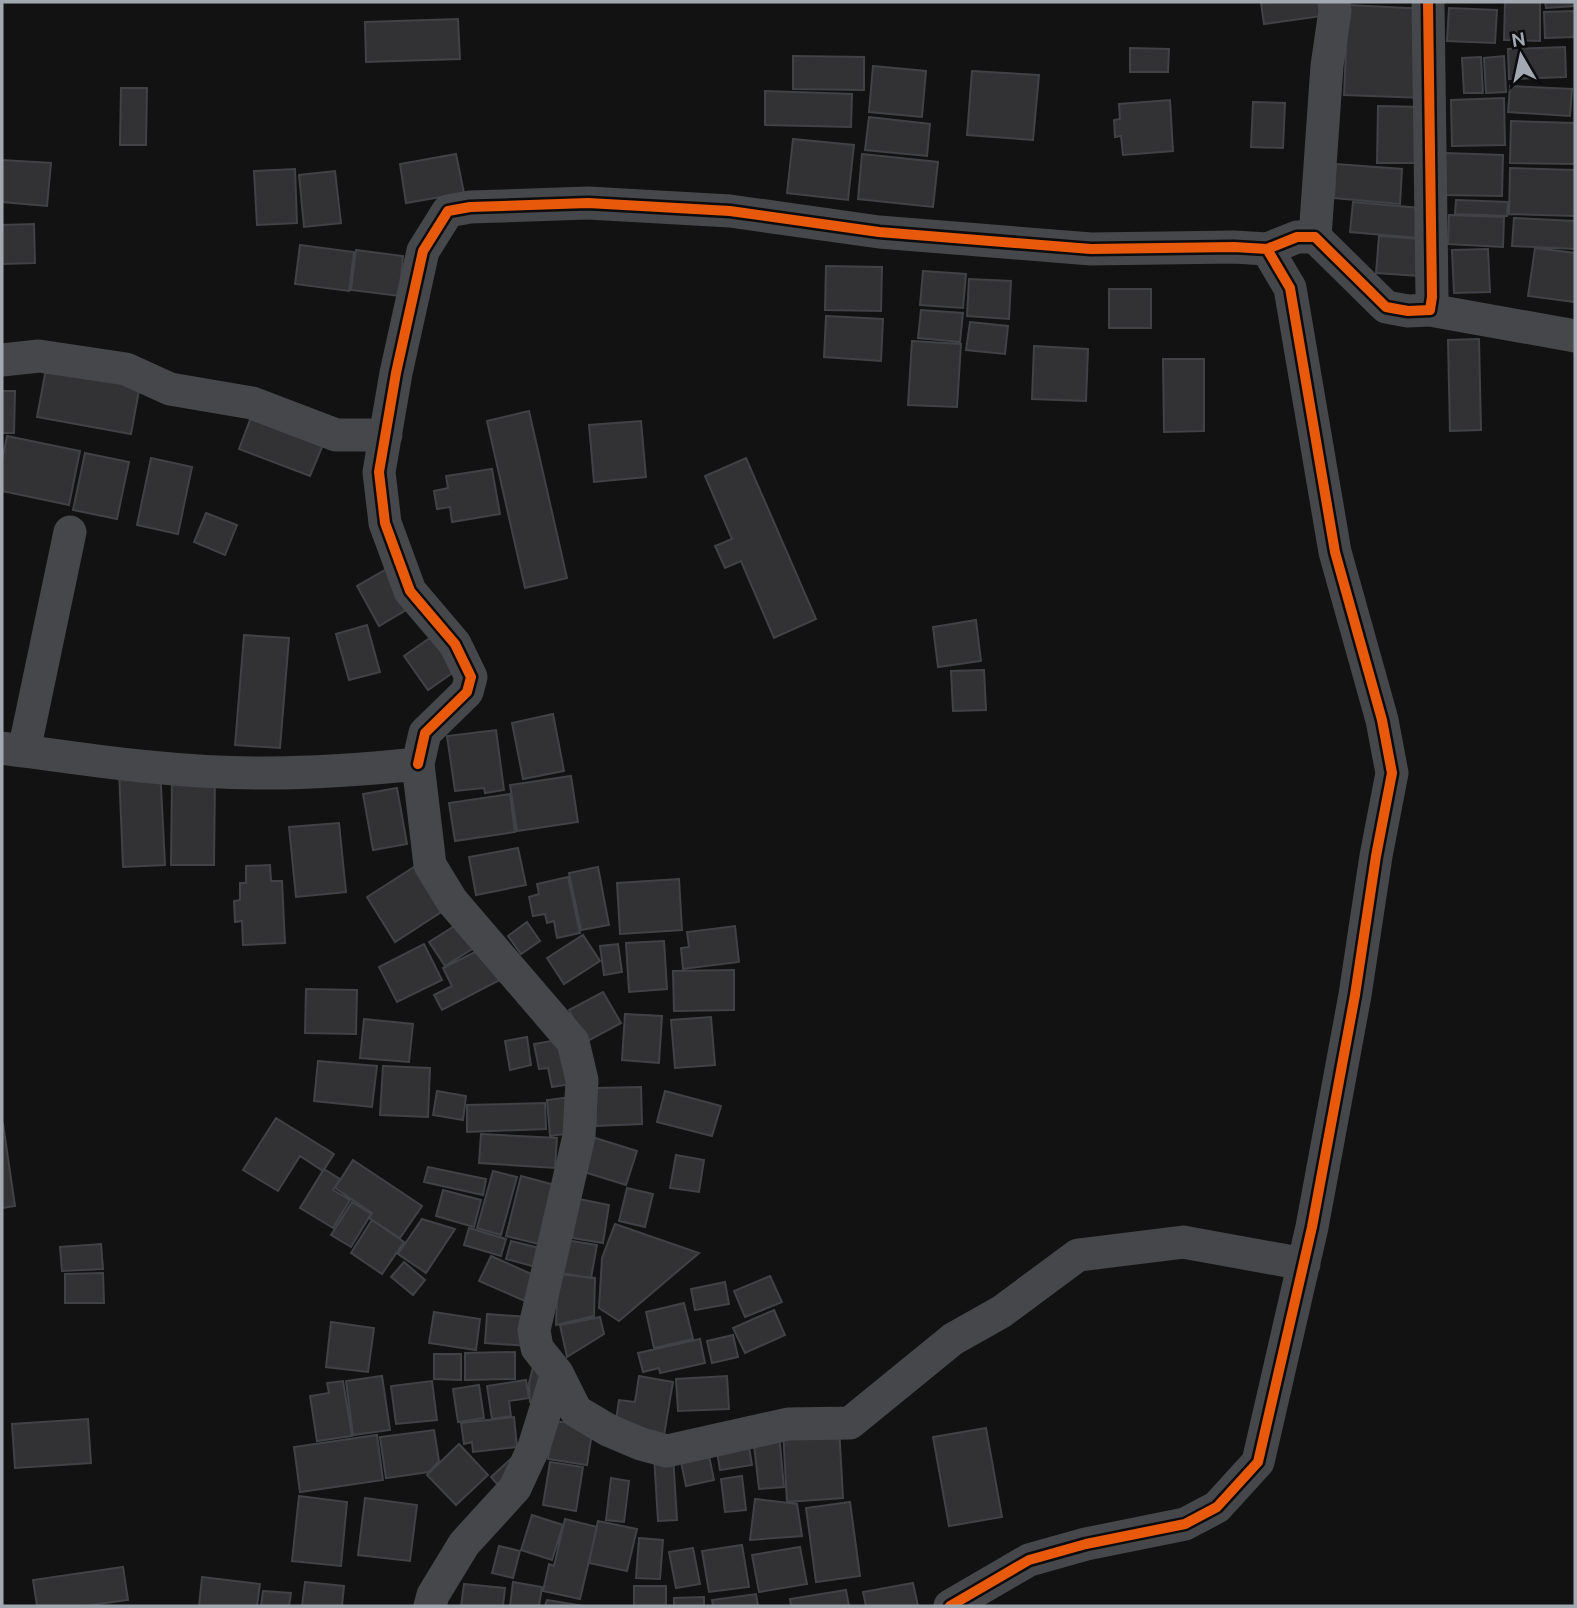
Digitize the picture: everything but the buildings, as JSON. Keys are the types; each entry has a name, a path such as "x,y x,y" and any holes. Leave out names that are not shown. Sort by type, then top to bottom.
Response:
{"street":[{"path":"1315,237 1334,2"},
{"path":"1428,2 1430,310"},
{"path":"1304,1264 1183,1242 1078,1255 1001,1312 953,1339 850,1423 788,1424 667,1451 641,1444 608,1430 576,1411 557,1373 537,1348 534,1330 579,1136 582,1080 573,1042 452,901 430,866 418,764 425,733 467,692 471,677 455,644 410,591 384,523 379,472 396,373 423,251 448,211 470,207 588,203 730,211 879,232 1091,249 1266,248 1297,237 1315,237 1386,307 1408,311 1430,310 1575,336"},
{"path":"950,1606 1029,1560 1086,1544 1185,1524 1217,1507 1258,1462 1304,1264 1350,1022 1392,773 1382,720 1335,552 1290,288 1266,248"},
{"path":"2,360 39,356 126,369 170,389 252,403 336,435 386,435"},
{"path":"70,532 13,749 171,769 266,774 347,771 418,764"},
{"path":"430,1606 433,1595 464,1544 515,1488 534,1447 557,1373"}],"cycle path":[{"path":"418,764 425,733 467,692 471,677 455,644 410,591 385,523 379,472 396,373 423,251 448,211 470,207 588,203 730,211 879,232 1091,249 1267,249 1297,237 1315,237 1386,307 1408,311 1430,310 1428,2"},
{"path":"950,1606 1029,1560 1086,1544 1185,1524 1217,1507 1258,1462 1312,1227 1392,773 1382,720 1335,552 1290,288 1267,249"}]}
